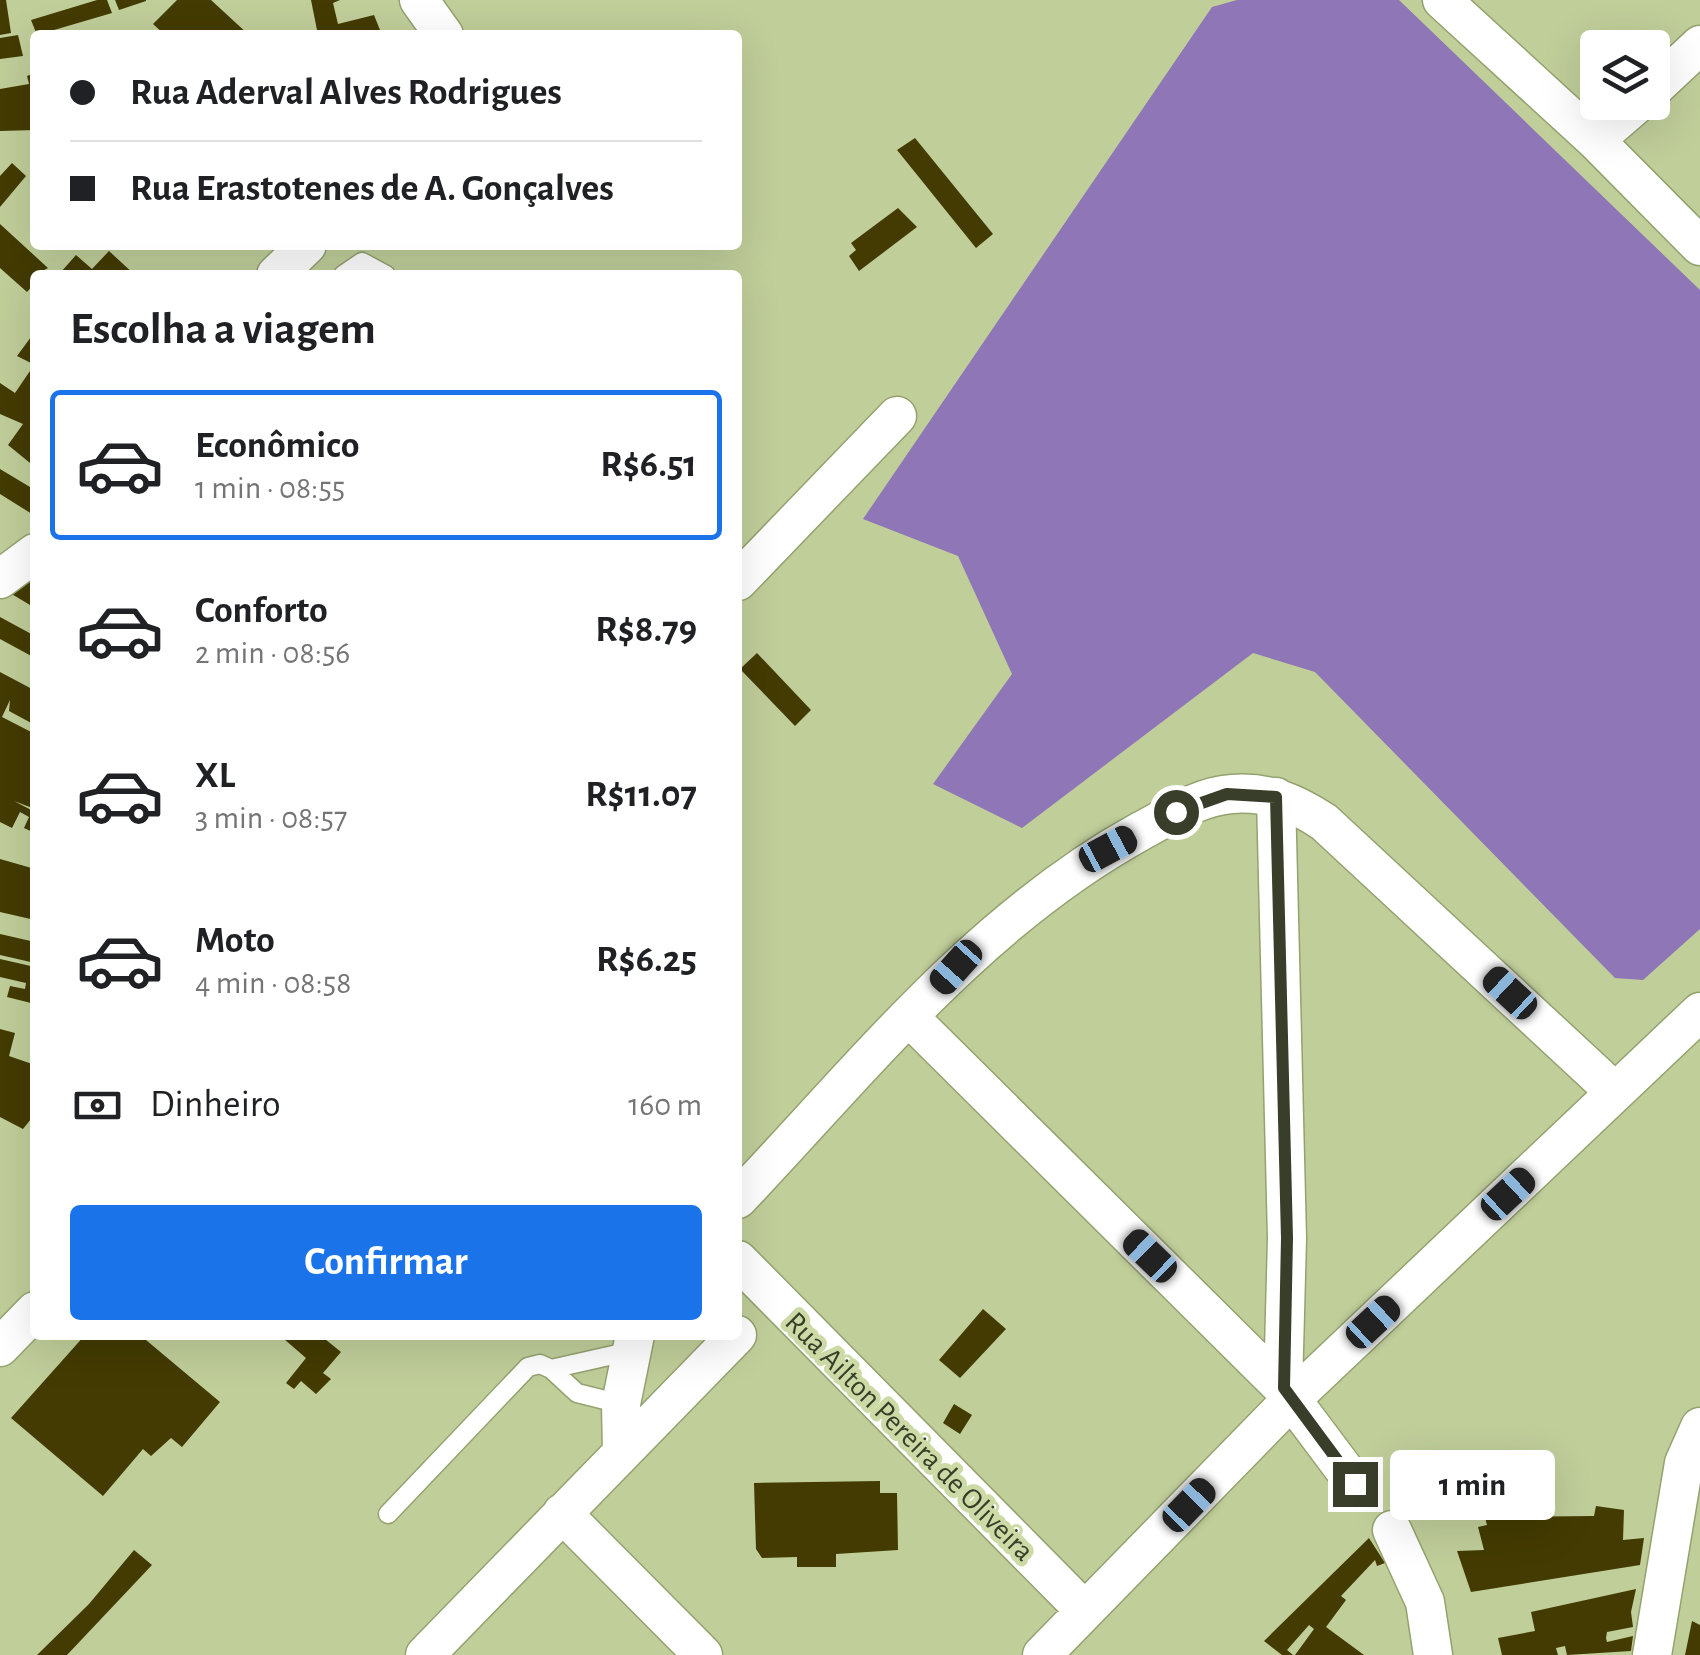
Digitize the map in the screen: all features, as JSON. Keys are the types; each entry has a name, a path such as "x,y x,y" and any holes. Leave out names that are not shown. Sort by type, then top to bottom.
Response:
{"street":[{"path":"419,0 441,30"},
{"path":"447,30 461,0"},
{"path":"1442,0 1595,140 1700,246"},
{"path":"1670,74 1700,46"},
{"path":"1595,140 1618,120"},
{"path":"281,270 302,250"},
{"path":"742,577 896,416"},
{"path":"0,579 30,557"},
{"path":"742,1195 956,967 1083,862 1202,801 1227,794 1276,797 1302,808 1352,844 1615,1092"},
{"path":"1276,797 1288,1393"},
{"path":"1042,1655 1288,1393 1700,1012"},
{"path":"910,1018 1288,1393 1355,1484"},
{"name":"Rua Ailton Pereira de Oliveira","path":"742,1265 1085,1611"},
{"path":"742,1330 772,1299"},
{"path":"0,1348 30,1308"},
{"path":"425,1655 732,1340"},
{"path":"622,1452 622,1404 633,1343"},
{"path":"1652,1655 1700,1427"},
{"path":"562,1512 703,1655"},
{"path":"1392,1530 1425,1602 1433,1655"}],"lane":[{"path":"351,270 362,262 377,270"},
{"path":"551,1369 633,1343"},
{"path":"388,1514 528,1367 540,1364 576,1392 622,1404"}],"shaded area":[{"path":"1237,0 1399,0 1700,290 1700,929 1643,980 1615,978 1315,672 1253,653 1022,828 933,784 1012,674 958,556 863,519 1212,7"}],"building":[{"path":"0,0 6,0 11,33 0,35"},
{"path":"97,0 107,0 112,13 54,30 35,30 31,20"},
{"path":"115,0 146,0 146,1 119,10"},
{"path":"177,0 211,0 244,30 160,30 153,24"},
{"path":"311,0 340,0 333,3 338,24 374,15 380,30 317,30"},
{"path":"18,35 23,56 0,59 0,38"},
{"path":"30,75 30,130 0,131 0,89 29,84"},
{"path":"915,138 993,234 976,248 897,150"},
{"path":"12,163 26,176 0,207 0,176"},
{"path":"898,208 917,227 859,271 849,256 856,250 851,243"},
{"path":"0,224 48,268 30,270 27,292 0,268"},
{"path":"109,251 130,270 63,270 76,255 92,269"},
{"path":"30,338 30,362 17,356"},
{"path":"30,371 30,463 8,445 23,424 0,414 0,383 15,393"},
{"path":"0,469 30,487 30,513 0,494"},
{"path":"30,578 30,605 5,590"},
{"path":"0,617 30,633 30,655 0,639"},
{"path":"757,653 811,710 795,726 742,667"},
{"path":"0,672 30,688 30,722 9,711 10,700 2,717 30,731 30,807 14,801 30,809 30,831 24,828 29,817 20,812 12,828 0,822"},
{"path":"0,859 30,868 30,919 0,912"},
{"path":"0,934 30,941 30,962 0,955"},
{"path":"0,959 30,966 30,1003 7,997 10,986 25,989 26,983 0,977"},
{"path":"0,1029 15,1033 9,1056 30,1063 30,1120 23,1129 0,1117"},
{"path":"983,1309 1006,1329 960,1378 939,1360"},
{"path":"81,1340 146,1340 220,1402 182,1447 171,1438 151,1456 143,1449 103,1496 11,1418"},
{"path":"285,1340 326,1340 341,1352 323,1373 331,1379 316,1394 301,1381 294,1389 286,1383 306,1358"},
{"path":"954,1404 972,1415 960,1434 943,1423"},
{"path":"880,1481 880,1493 897,1493 898,1550 836,1554 836,1567 797,1567 797,1557 762,1558 756,1549 754,1483"},
{"path":"1506,1505 1513,1517 1594,1516 1596,1506 1624,1510 1623,1540 1644,1538 1640,1565 1471,1592 1457,1551 1484,1550 1478,1527 1487,1525 1483,1510"},
{"path":"1369,1538 1385,1563 1377,1566 1375,1560 1341,1596 1346,1600 1326,1627 1364,1655 1295,1655 1314,1629 1309,1625 1287,1650 1293,1655 1282,1655 1264,1641"},
{"path":"134,1550 152,1565 67,1655 37,1655 89,1604"},
{"path":"1636,1589 1631,1612 1633,1627 1607,1632 1606,1638 1607,1642 1633,1636 1631,1651 1567,1655 1565,1646 1556,1648 1558,1655 1502,1655 1498,1638 1535,1631 1531,1612"},
{"path":"1692,1621 1700,1625 1700,1655 1685,1655"}],"route":[{"path":"1176,812 1227,794 1276,797 1287,1238 1284,1388 1355,1484"}]}
